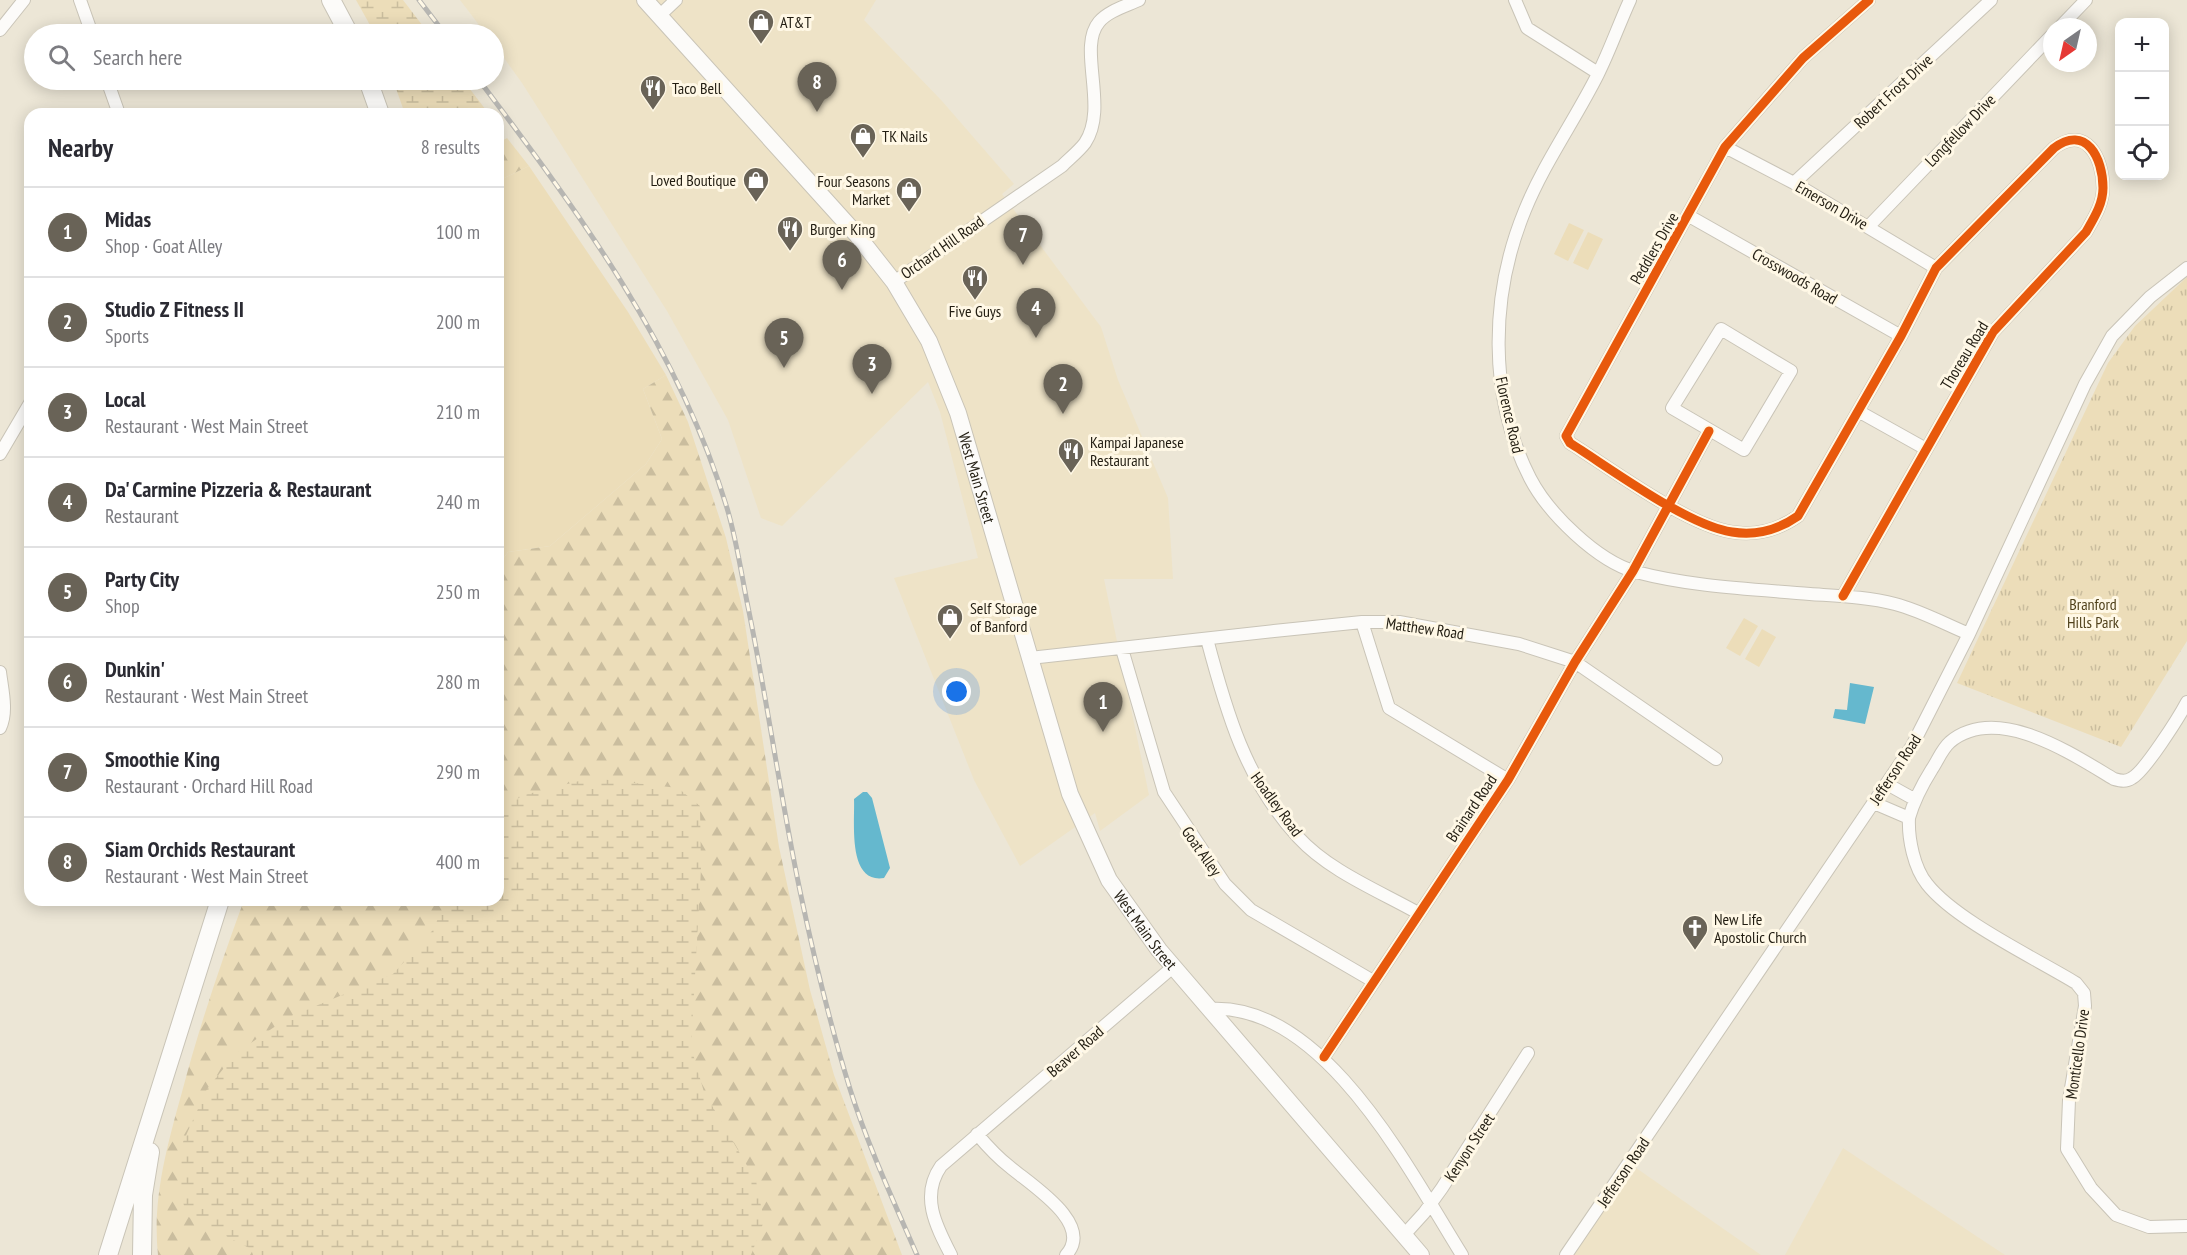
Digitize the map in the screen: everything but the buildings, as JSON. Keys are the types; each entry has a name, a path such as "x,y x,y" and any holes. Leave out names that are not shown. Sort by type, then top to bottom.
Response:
{"highway":[{"path":"331,0 344,24"},
{"path":"340,0 353,24"},
{"path":"372,90 378,108"},
{"path":"380,90 386,108"},
{"path":"108,1255 218,906"},
{"path":"142,1255 143,1195 151,1150 226,906"}],"main road":[{"name":"West Main Street","path":"645,0 851,227 894,282 928,340 949,387 1070,794 1096,855 1130,913 1173,967 1421,1255"}],"street":[{"path":"0,30 24,0"},
{"path":"80,0 88,24"},
{"path":"659,16 676,0"},
{"name":"Orchard Hill Road","path":"894,282 1062,166 1084,144 1094,122 1096,105 1091,58 1094,29 1108,15 1139,0"},
{"path":"1515,0 1527,28 1598,73"},
{"name":"Florence Road","path":"1630,0 1598,73 1525,210 1505,274 1498,322 1499,359 1510,425 1520,458 1534,487 1551,511 1572,532 1633,571 1679,581 1732,588 1843,596 1894,604 1969,634"},
{"name":"Peddlers Drive","path":"1869,0 1803,58 1725,147 1566,436 1570,443 1668,504 1706,524 1732,532 1758,533 1782,527 1798,516 1901,336 1936,268 2054,148"},
{"name":"Robert Frost Drive","path":"1794,183 1991,0"},
{"path":"2069,18 2086,0"},
{"name":"Longfellow Drive","path":"1869,226 2043,44"},
{"path":"111,90 117,108"},
{"name":"Thoreau Road","path":"1843,596 1993,332 2086,232 2098,212 2103,189 2100,165 2093,150 2079,139 2065,140 2054,148"},
{"name":"Emerson Drive","path":"1725,147 1869,226 1936,268"},
{"name":"Crosswoods Road","path":"1689,216 1901,336"},
{"name":"Jefferson Road","path":"1566,1255 1874,804 1936,704 2099,357 2127,318 2187,268"},
{"path":"1721,329 1791,371 1744,450 1710,431 1672,408 1721,329"},
{"path":"1858,411 1926,449"},
{"path":"0,454 24,412"},
{"path":"1633,571 1710,431"},
{"name":"Brainard Road","path":"1323,1057 1508,780 1575,662 1633,571"},
{"path":"1362,622 1389,708 1508,780"},
{"name":"Matthew Road","path":"1030,658 1122,650 1362,622 1399,622 1519,644 1575,662 1716,759"},
{"name":"Hoadley Road","path":"1208,639 1225,707 1237,743 1253,772 1298,837 1325,860 1418,913"},
{"name":"Goat Alley","path":"1122,650 1164,792 1226,884 1251,910 1374,981"},
{"path":"0,672 4,697 3,722 0,728"},
{"name":"Monticello Drive","path":"2187,702 2178,719 2134,778 2124,781 2114,779 2049,740 1995,728 1977,728 1951,741 1914,799 1908,832 1914,857 1924,882 1936,896 2003,941 2076,983 2084,993 2085,1006 2066,1136 2067,1149 2075,1166 2091,1188 2116,1215 2149,1227 2187,1226"},
{"path":"1887,784 1914,799"},
{"path":"1874,804 1910,818"},
{"name":"Beaver Road","path":"951,1255 929,1202 932,1185 942,1166 976,1134 1173,967"},
{"path":"1210,1009 1232,1008 1278,1026 1323,1057 1370,1110 1462,1255"},
{"name":"Kenyon Street","path":"1404,1235 1430,1204 1528,1053"},
{"path":"976,1134 997,1156 1044,1194 1073,1228 1074,1241 1066,1255"}],"shaded area":[{"path":"460,0 876,0 864,20 942,101 1014,184 1002,194 1101,327 1118,380 1168,498 1173,579 1104,579 1149,795 1100,831 1095,813 1020,866 974,780 894,578 978,558 940,412 928,382 782,526 761,518 728,420 667,311 504,58 504,24 478,24"},
{"path":"1843,1148 2005,1255 1785,1255"},
{"path":"1629,1163 1761,1255 1566,1255"}],"green space":[{"path":"356,0 403,0 421,24 369,24"},
{"path":"397,90 471,90 484,108 403,108"},
{"path":"507,138 529,166 504,178 504,140"},
{"path":"529,166 628,312 666,375 643,389 662,439 646,464 550,546 508,552 504,558 504,178"},
{"path":"1569,223 1584,230 1568,261 1554,254"},
{"path":"1588,232 1603,239 1588,270 1573,263"},
{"name":"Branford Hills Park","path":"2187,277 2187,641 2121,747 1957,683 2108,363 2135,326"},
{"path":"666,375 688,422 726,538 743,611 779,847 810,990 834,1075 902,1255 158,1255 159,1193 171,1132 203,1019 242,906 504,906 504,558 508,552 550,546 646,464 662,439 643,389"},
{"path":"1744,618 1758,626 1740,656 1726,648"},
{"path":"1762,629 1776,637 1759,667 1745,659"},
{"path":"591,778 678,788 700,806 701,869 691,1047 704,1092 756,1181 764,1221 751,1255 253,1255 251,1249 187,1216 179,1188 183,1142 207,1089 236,1053 289,1017 393,974 432,931 444,906 504,906 504,807 524,795"}],"water":[{"path":"1850,683 1874,687 1865,724 1833,718 1835,709 1847,710"},
{"path":"863,792 867,792 872,798 890,868 884,878 872,877 864,871 859,862 854,836 854,799"}],"railway":[{"path":"419,0 437,24"},
{"path":"486,90 500,108"},
{"path":"504,114 553,180 622,283 682,391 706,449 727,508 736,543 793,855 829,1015 850,1089 865,1131 917,1255"}],"cycle path":[{"path":"1843,596 1993,332 2086,232 2095,216 2103,194 2102,177 2096,156 2084,142 2075,140 2054,148 1936,268 1901,336 1798,516 1790,521 1767,531 1750,533 1732,532 1714,527 1650,495 1570,443 1566,436 1725,147 1803,58 1869,0"},
{"path":"1324,1057 1508,780 1575,662 1633,571 1709,431"}],"place":[{"name":"AT&T","path":"761,45"},
{"name":"Taco Bell","path":"653,111"},
{"name":"Siam Orchids Restaurant","path":"817,112"},
{"name":"TK Nails","path":"863,159"},
{"name":"Loved Boutique","path":"756,203"},
{"name":"Four Seasons Market","path":"909,213"},
{"name":"Burger King","path":"790,252"},
{"name":"Smoothie King","path":"1023,265"},
{"name":"Dunkin'","path":"842,290"},
{"name":"Five Guys","path":"975,301"},
{"name":"Da' Carmine Pizzeria & Restaurant","path":"1036,338"},
{"name":"Party City","path":"784,368"},
{"name":"Local","path":"872,394"},
{"name":"Studio Z Fitness II","path":"1063,414"},
{"name":"Kampai Japanese Restaurant","path":"1071,474"},
{"name":"Self Storage of Banford","path":"950,640"},
{"name":"Midas","path":"1103,732"},
{"name":"New Life Apostolic Church","path":"1695,951"}]}
